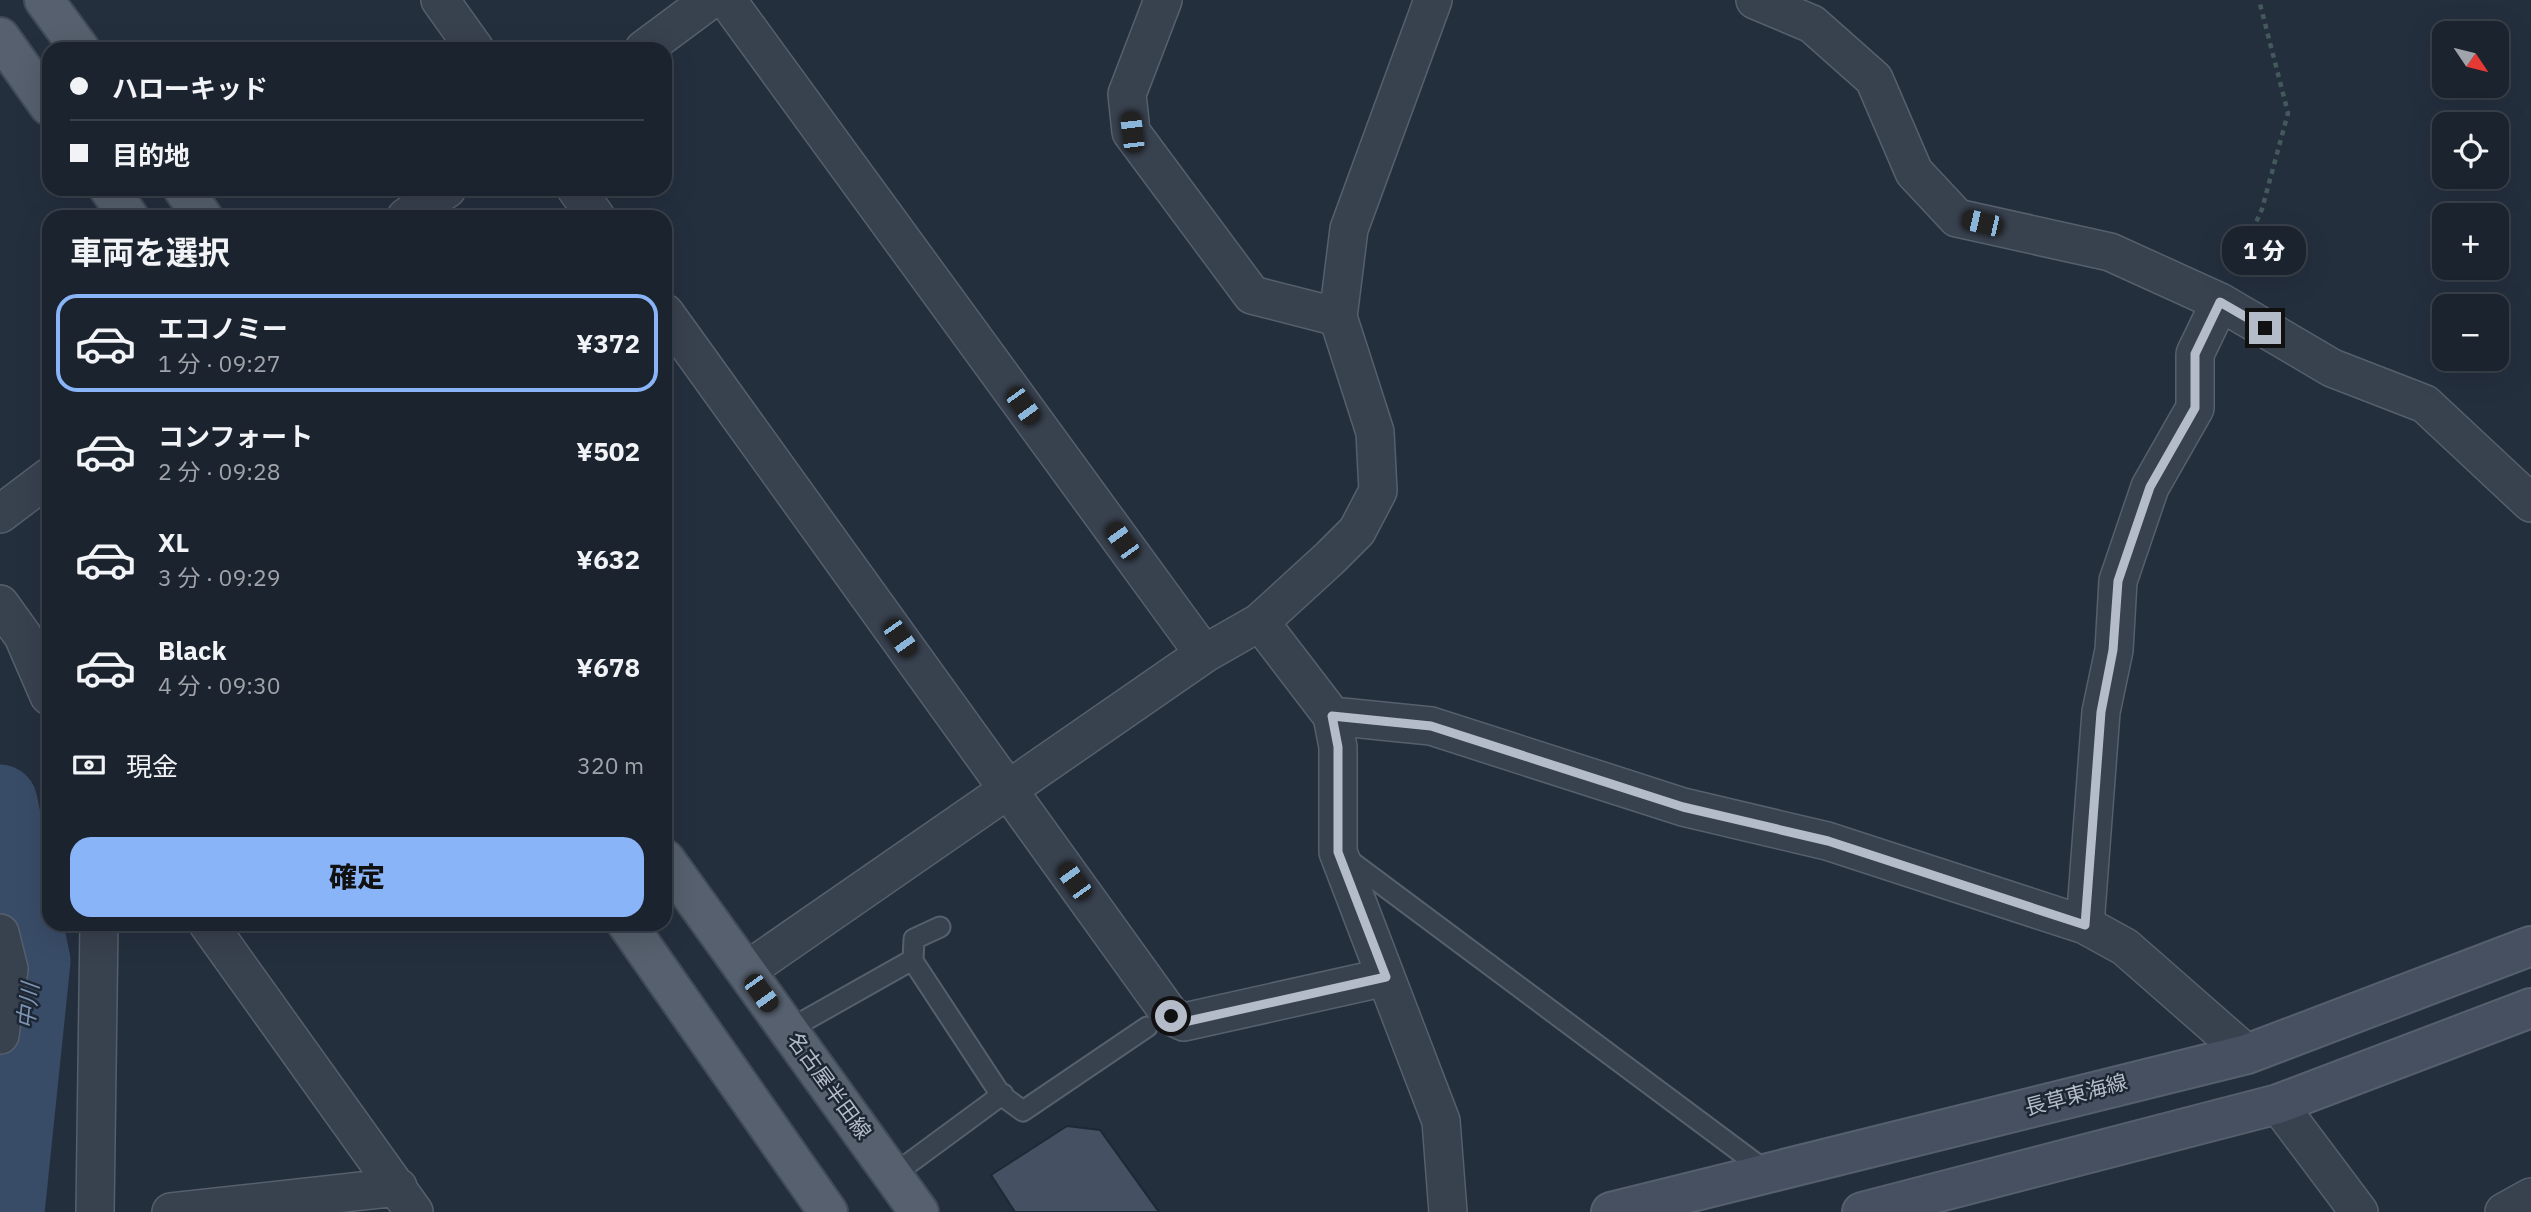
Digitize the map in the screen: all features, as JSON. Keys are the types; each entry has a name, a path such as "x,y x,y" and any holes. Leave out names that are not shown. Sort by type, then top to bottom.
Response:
{"main road":[{"path":"44,0 75,42"},
{"path":"0,37 42,96"},
{"name":"名古屋半田線","path":"672,869 919,1212"},
{"path":"632,931 828,1212"},
{"name":"長草東海線","path":"1611,1212 1771,1174 2189,1066 2247,1054 2531,946"},
{"path":"1862,1212 2278,1104 2531,1009"}],"street":[{"path":"440,0 470,42"},
{"path":"653,42 710,0"},
{"path":"727,0 1204,654"},
{"path":"1163,0 1127,94 1132,132 1252,295 1338,317"},
{"path":"746,971 1204,654 1261,622 1357,531 1378,491 1375,432 1338,317 1349,229 1433,0"},
{"path":"1755,0 1812,24 1874,79 1914,172 1957,218 2110,252 2220,302 2332,368 2425,404 2531,503"},
{"path":"416,210 437,196"},
{"path":"2085,925 2101,712 2113,650 2118,581 2150,487 2195,408 2195,354 2220,302"},
{"path":"672,323 1171,1016 1184,1022 1386,977"},
{"path":"0,514 42,482"},
{"path":"0,604 23,636 42,680"},
{"path":"1261,622 1332,716 1338,747 1338,852 1441,1121 1448,1212"},
{"path":"1332,716 1431,726 1683,807 1828,841 2085,925 2125,947 2247,1054"},
{"path":"95,1212 99,931"},
{"path":"213,931 406,1200"},
{"path":"0,933 9,969 0,1035"},
{"path":"2278,1104 2359,1212"},
{"path":"2504,1212 2531,1197"},
{"path":"171,1212 406,1200"}],"lane":[{"path":"1338,852 1771,1174"},
{"path":"940,926 914,939 913,961 1002,1094 1023,1111 1147,1027"},
{"path":"788,1030 912,960"},
{"path":"893,1175 1002,1094"}],"path":[{"path":"2220,302 2262,209 2288,113 2259,0"}],"building":[{"path":"1067,1126 1100,1130 1159,1212 1015,1212 991,1175"}],"waterway":[{"name":"中川","path":"0,802 33,961 7,1212"}],"route":[{"path":"1171,1016 1184,1022 1386,977 1338,852 1338,747 1332,716 1431,726 1683,807 1828,841 2085,925 2101,712 2113,650 2118,581 2150,487 2195,408 2195,354 2220,302 2265,328"}]}
